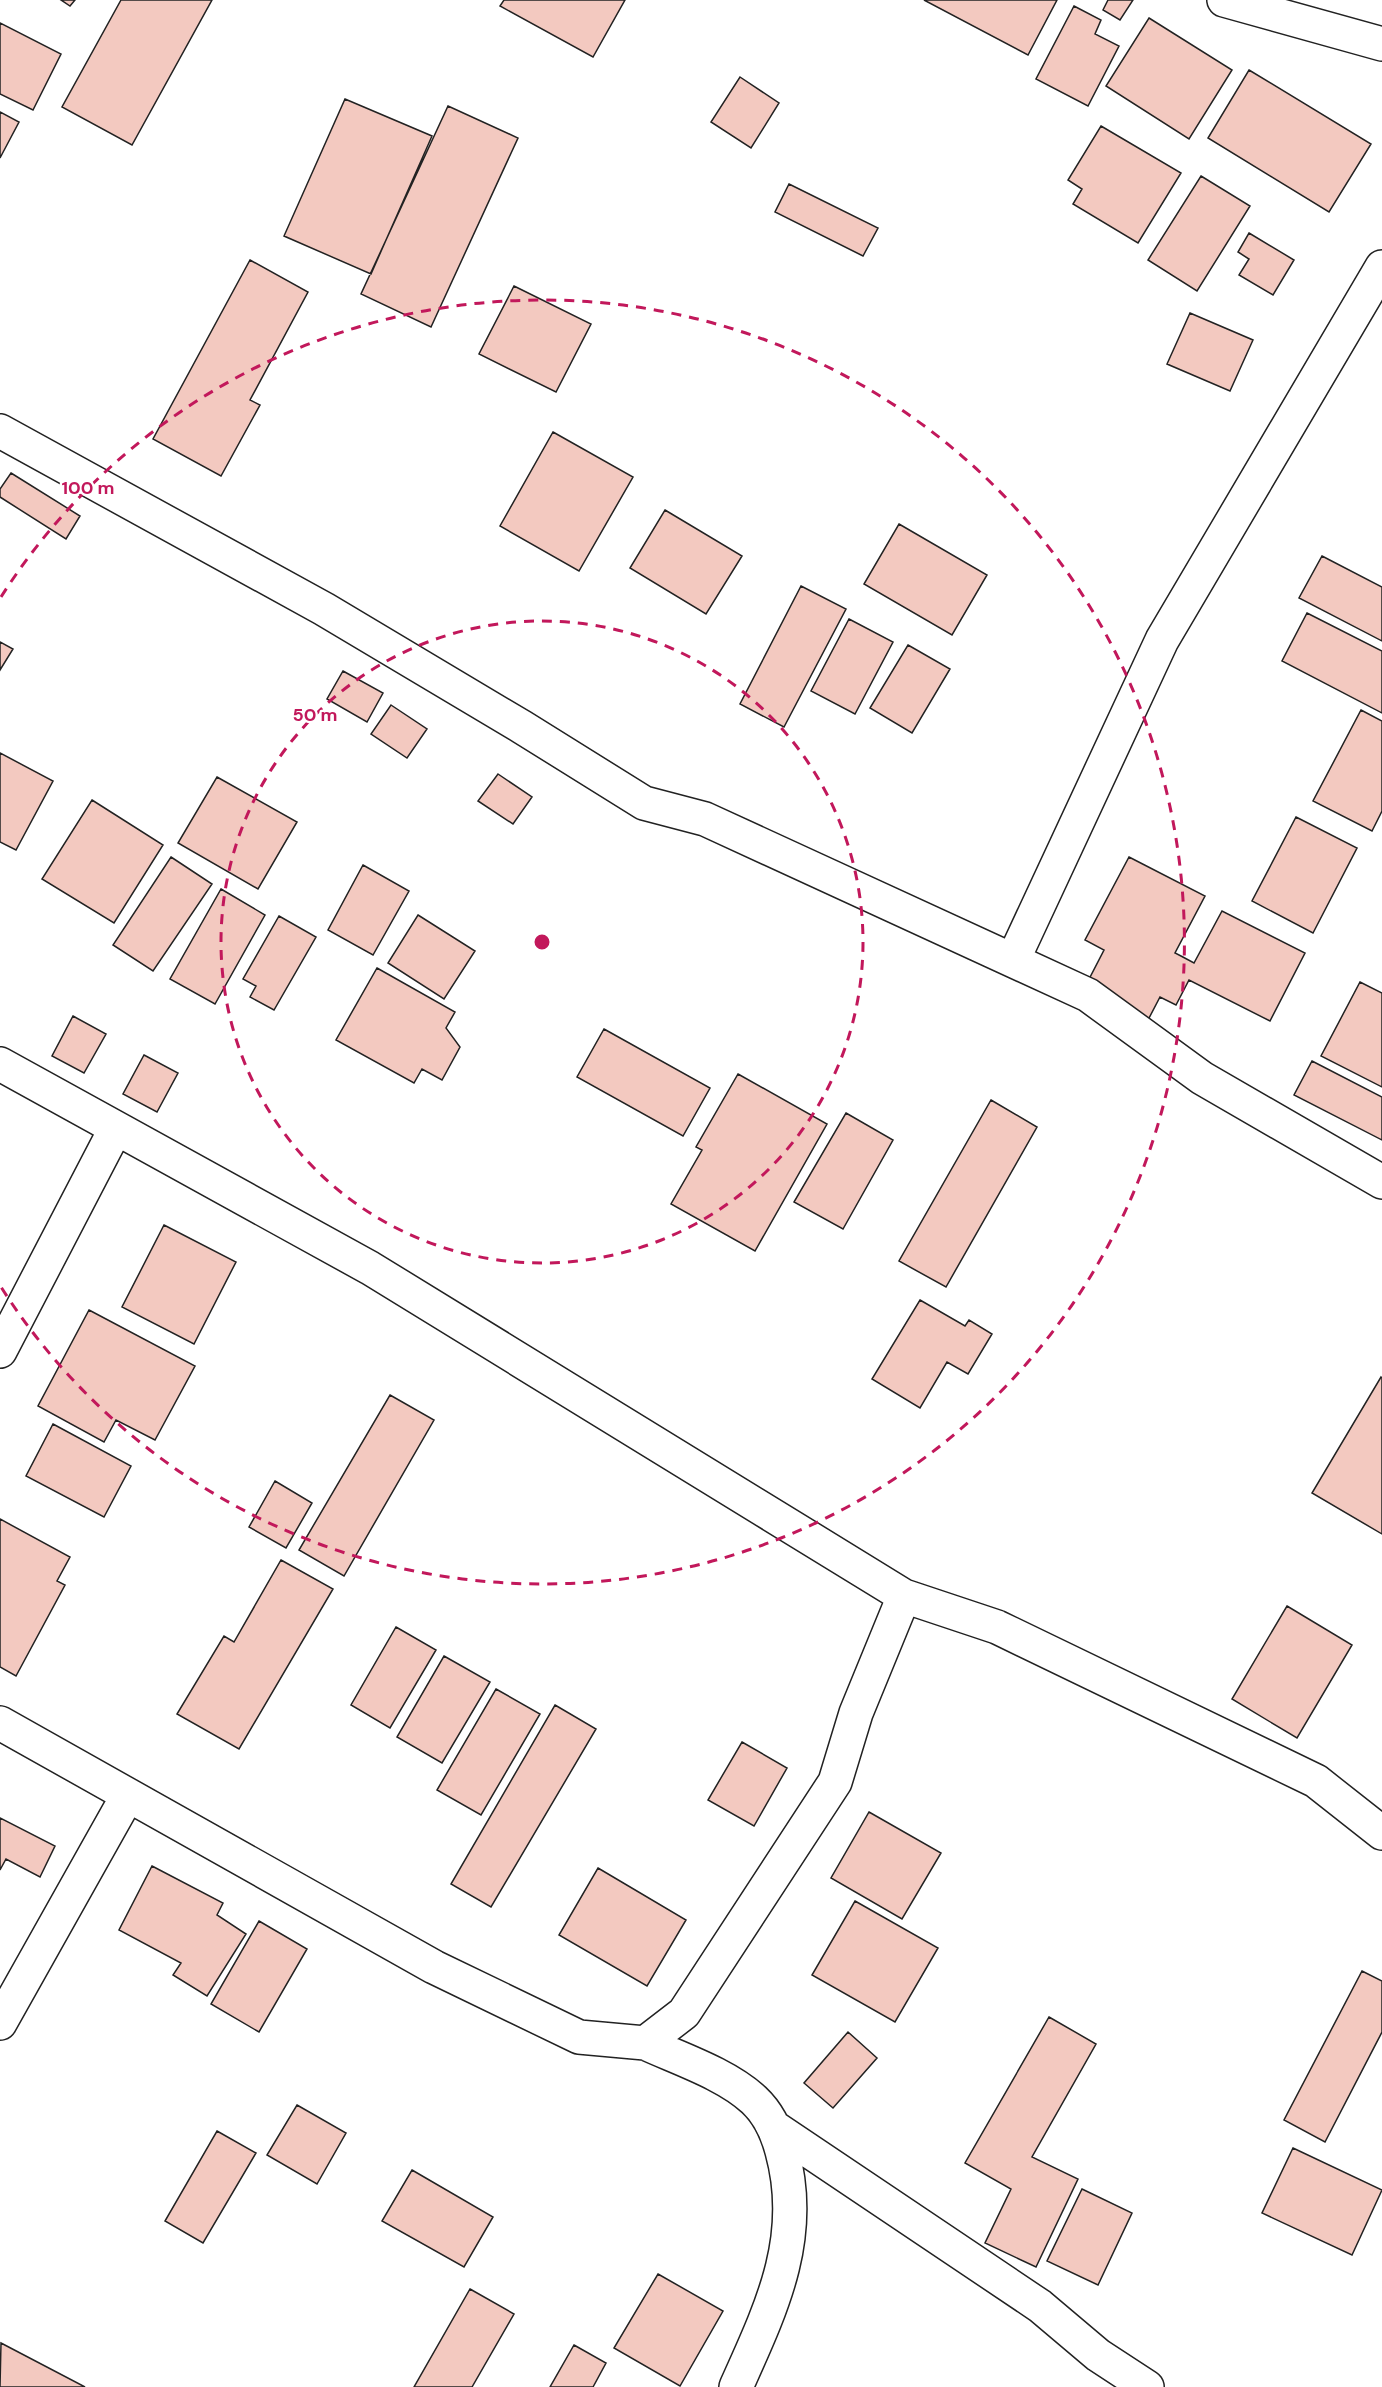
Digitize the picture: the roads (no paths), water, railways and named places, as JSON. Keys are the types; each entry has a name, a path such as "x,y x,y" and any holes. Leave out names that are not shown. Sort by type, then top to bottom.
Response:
{"street":[{"path":"1224,0 1382,44"},
{"path":"1013,960 1162,640 1382,267"},
{"path":"0,430 324,609 644,803 705,819 1088,995 1202,1078 1382,1182"},
{"path":"0,1064 370,1268 904,1596 997,1627 1316,1781 1382,1833"},
{"path":"0,1351 116,1128"},
{"path":"645,2043 684,2013 835,1782 856,1713 904,1596"},
{"path":"0,1723 434,1967 579,2037 645,2043 732,2084 755,2101 775,2127 1040,2306 1098,2355 1147,2387"},
{"path":"0,2023 128,1795"},
{"path":"736,2387 780,2282 791,2228 788,2173 775,2127"}]}
